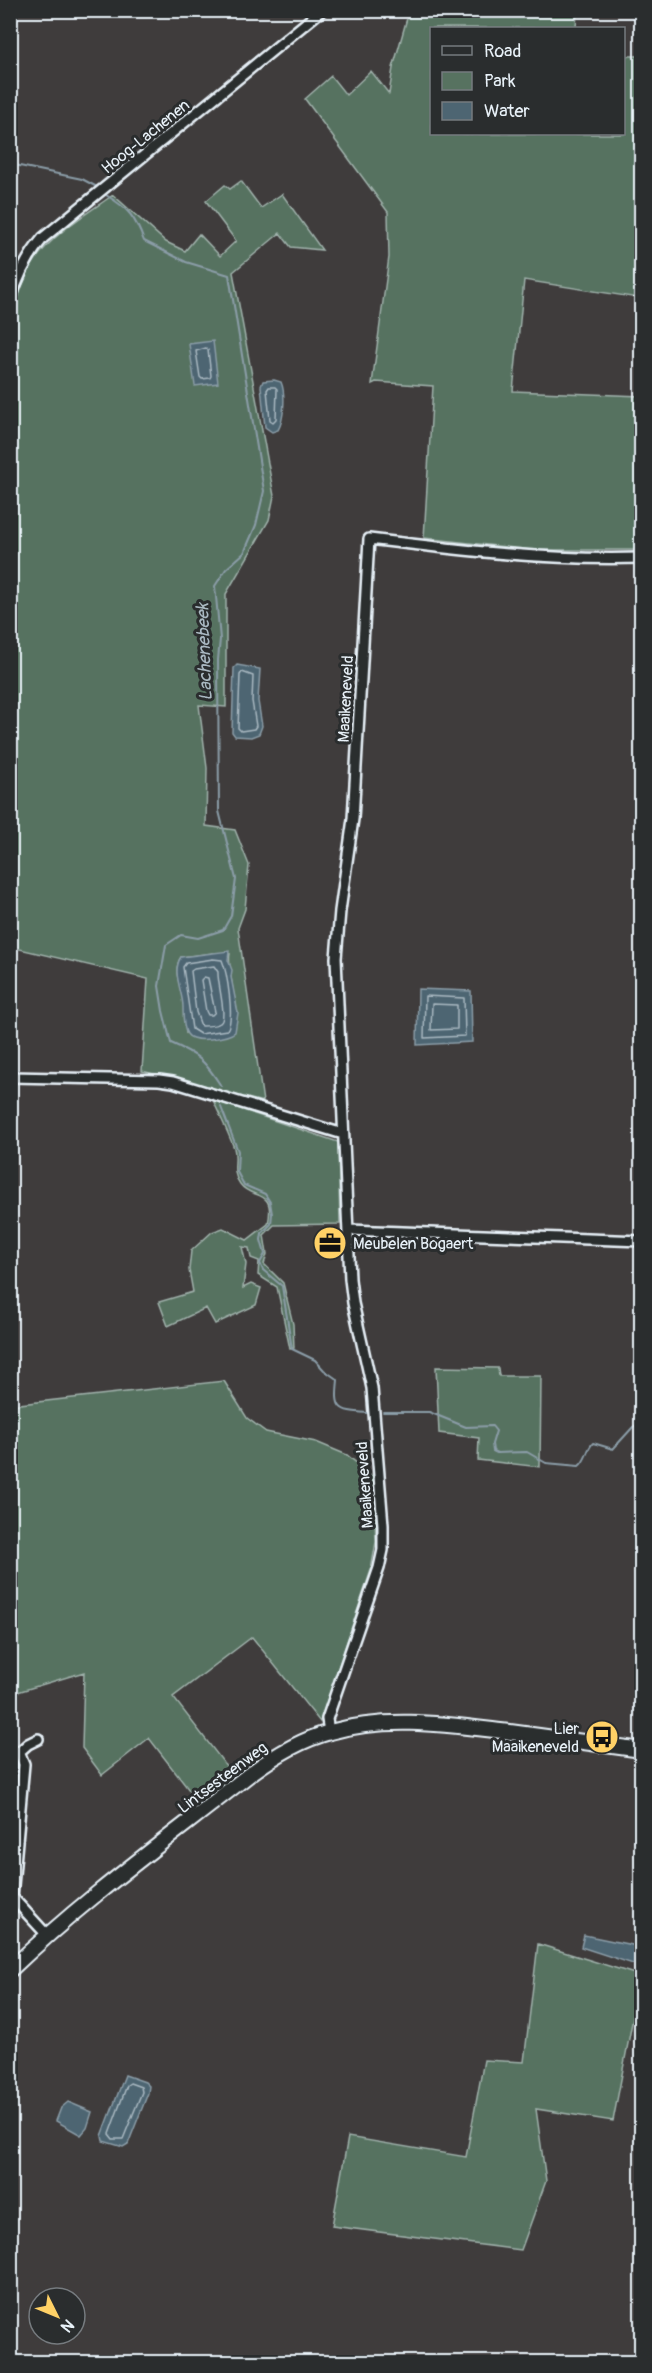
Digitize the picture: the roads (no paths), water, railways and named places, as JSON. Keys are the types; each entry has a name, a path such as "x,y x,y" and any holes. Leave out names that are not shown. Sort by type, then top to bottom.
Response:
{"street":[{"name":"Hoog-Lachenen","path":"10,302 26,261 43,238 322,10"},
{"name":"Maaikeneveld","path":"329,1732 327,1719 379,1568 383,1525 372,1395 353,1303 336,958 353,819 369,538 500,554 569,558 642,558"},
{"path":"10,1077 173,1082 343,1134"},
{"path":"349,1230 642,1241"},
{"name":"Lintsesteenweg","path":"10,1970 47,1935 107,1886 273,1757 329,1732 367,1725 431,1723 642,1749"},
{"path":"39,1739 15,1751 24,1764 11,1883 12,1897 47,1935"}],"water":[{"path":"213,341 218,383 195,386 189,344"},
{"path":"263,381 281,382 284,407 280,426 278,430 272,432 265,427 261,386"},
{"path":"237,665 260,669 258,701 262,726 259,734 251,737 235,736 232,732 234,668"},
{"path":"229,951 228,960 232,970 231,977 238,1013 235,1032 211,1039 190,1037 184,1025 183,1001 177,975 178,963 181,957"},
{"path":"418,989 471,991 472,1042 417,1045"},
{"path":"584,1935 637,1946 641,1956 633,1964 581,1947"},
{"path":"125,2075 145,2082 149,2086 128,2144 123,2147 103,2141 102,2136"},
{"path":"68,2102 92,2112 87,2128 81,2135 56,2121 61,2108"}],"waterway":[{"name":"Lachenebeek","path":"10,164 82,179 97,187"},
{"name":"Lachenebeek","path":"106,195 130,214 144,241 186,262 229,275 264,491 256,525 244,553 226,569 215,586 220,639 218,660 219,811 236,879 231,916 223,930 198,938 181,935 166,945 159,986 171,1043 200,1060 221,1086"},
{"name":"Lachenebeek","path":"221,1107 238,1151 237,1172 244,1185 265,1194 270,1202 271,1224 262,1233 261,1240 265,1254 260,1263 263,1270 282,1286 292,1349 315,1360 338,1380 337,1397 340,1407 349,1411 367,1413"},
{"name":"Lachenebeek","path":"383,1412 429,1412 466,1427 492,1426 496,1431 492,1444 493,1451 497,1453 527,1452 546,1463 579,1466 593,1443 613,1449 633,1427 642,1421"}],"place":[{"name":"Meubelen Bogaert","path":"330,1243"},
{"name":"Lier Maaikeneveld","path":"602,1737"}]}
